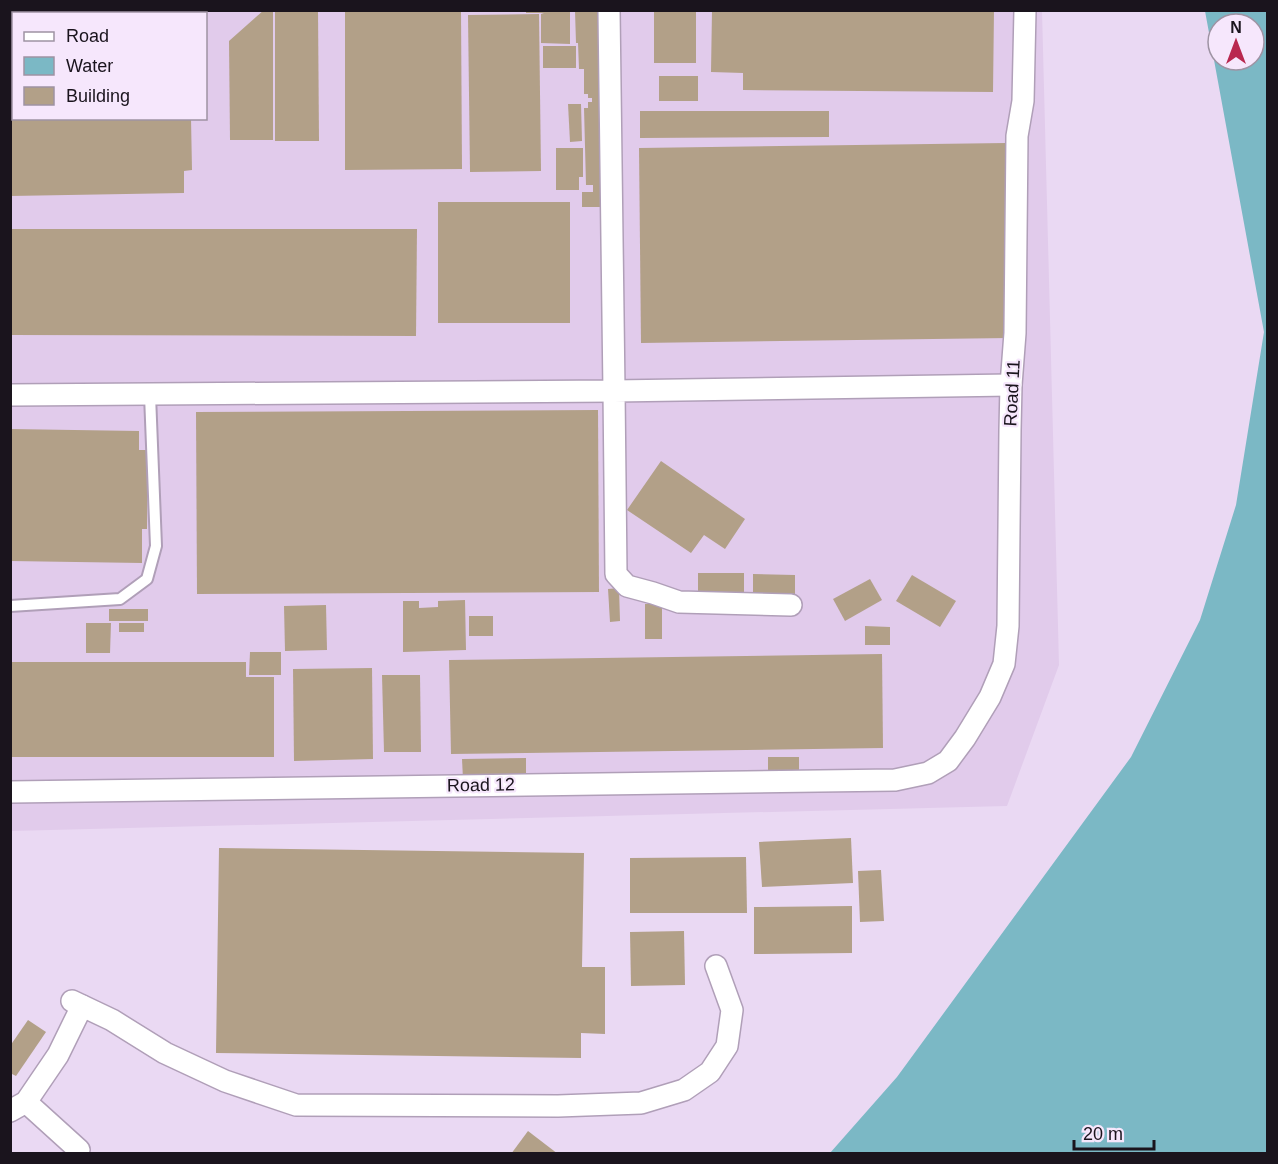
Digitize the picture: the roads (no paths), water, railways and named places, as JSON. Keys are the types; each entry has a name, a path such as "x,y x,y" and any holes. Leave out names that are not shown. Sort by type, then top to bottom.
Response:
{"street":[{"path":"609,10 616,574 627,586 679,602 791,605"},
{"name":"Road 11","path":"948,761 990,696 1004,664 1008,626 1017,136 1023,101 1025,10"},
{"path":"10,395 614,392 1011,385"},
{"name":"Road 12","path":"10,792 895,780 928,773 948,761"},
{"path":"79,1152 18,1106 58,1055 77,1004 112,1020 165,1053 225,1081 296,1105 558,1106 641,1103 684,1090 710,1072 727,1046 732,1010 716,966"}],"lane":[{"path":"10,606 120,599 147,579 156,546 150,394"}],"water":[{"path":"1205,11 1267,11 1267,1153 830,1153 897,1077 1131,757 1200,620 1236,505 1264,332 1216,72 1266,72 1266,12 1206,12 1206,16"}]}
